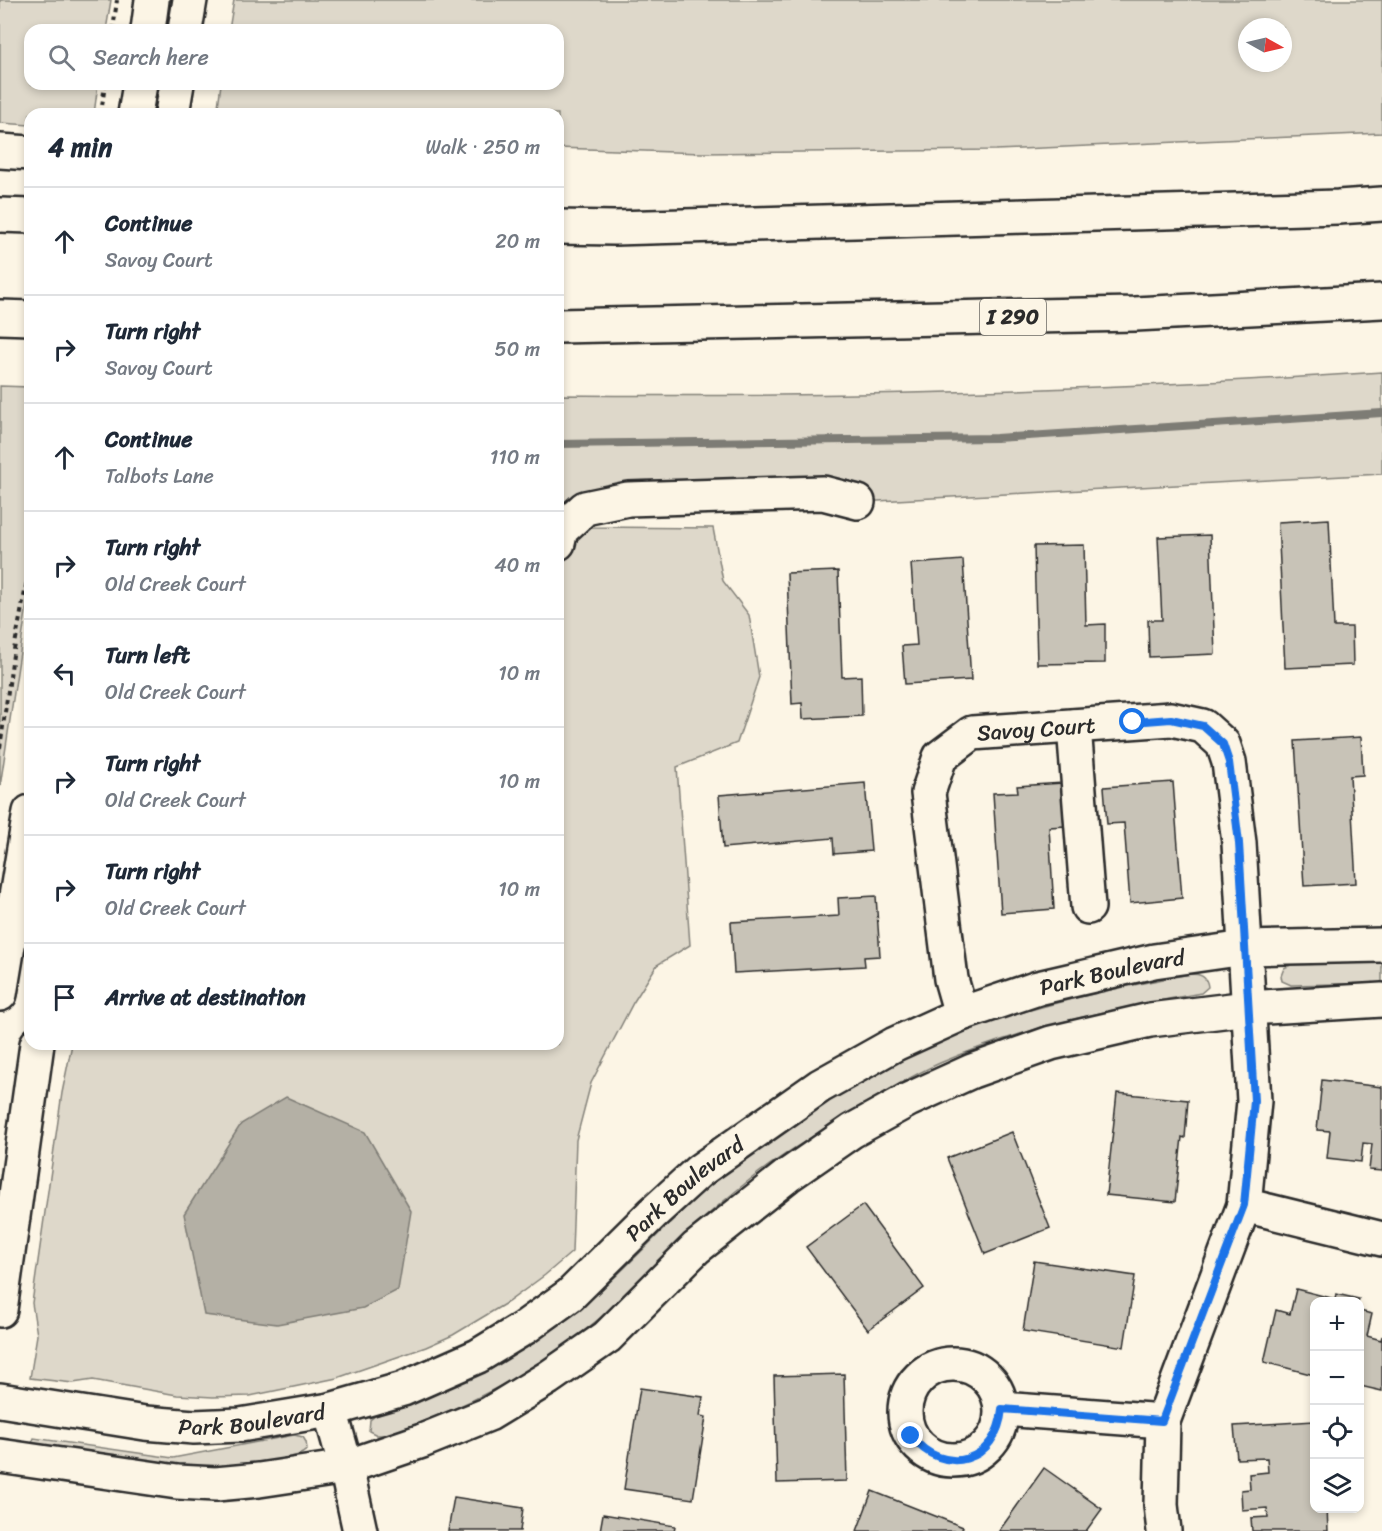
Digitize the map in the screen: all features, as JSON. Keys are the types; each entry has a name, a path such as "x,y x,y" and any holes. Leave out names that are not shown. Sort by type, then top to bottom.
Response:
{"main road":[{"path":"136,108 139,90"},
{"path":"173,108 176,90"},
{"path":"0,151 24,153"},
{"path":"564,227 614,228 1315,208 1382,204"},
{"path":"0,215 24,216"},
{"path":"564,215 614,228"},
{"name":"I 290","path":"564,327 1135,314 1382,301"},
{"path":"0,317 24,318"},
{"path":"564,527 585,508 628,499 823,494 858,502"},
{"name":"Savoy Court","path":"962,1014 951,979 927,793 940,757 972,733 1171,719 1203,726 1223,744 1229,762 1239,843 1254,1101 1244,1205 1162,1421"},
{"path":"1074,726 1088,907"},
{"path":"0,994 24,848"},
{"name":"Park Boulevard","path":"0,1400 145,1423 194,1427 240,1425 330,1410 403,1389 478,1356 524,1328 570,1295 699,1171 820,1086 895,1044 962,1014 1038,988 1154,961 1245,948 1382,945"},
{"path":"0,1456 177,1482 216,1484 346,1467 422,1441 489,1414 548,1378 607,1337 696,1248 787,1176 852,1131 908,1100 972,1071 1051,1043 1150,1020 1248,1008 1382,1000"},
{"path":"0,1310 36,1050"},
{"path":"1244,1205 1382,1239"},
{"path":"1002,1409 1162,1421 1161,1505 1164,1531"},
{"path":"330,1410 346,1467 360,1531"}],"path":[{"path":"114,24 117,0"},
{"path":"102,108 104,90"},
{"path":"0,748 24,597"}],"shaded area":[{"path":"0,0 111,0 107,24 24,24 24,90 97,90 95,108 24,108 24,125 0,123"},
{"path":"234,0 1382,0 1382,133 996,150 702,153 564,148 564,108 218,108 220,90 564,90 564,24 230,24"},
{"path":"1382,372 1382,474 859,502 591,493 591,527 713,528 723,581 749,615 759,677 737,743 677,767 690,945 657,965 633,1003 591,1083 576,1140 572,1252 508,1302 453,1335 426,1347 337,1378 250,1396 213,1397 177,1395 93,1380 73,1383 30,1378 37,1335 32,1303 62,1093 71,1050 564,1050 564,395 867,394 1176,384"},
{"path":"0,386 24,387 24,625 0,787"},
{"path":"1382,962 1382,983 1291,985 1282,981 1281,976 1284,968 1291,965"},
{"path":"1190,974 1202,976 1208,987 1201,993 1069,1020 1003,1039 940,1063 901,1083 802,1143 758,1174 689,1231 600,1318 552,1355 498,1387 442,1414 385,1435 377,1435 369,1431 370,1420 375,1416 458,1383 510,1356 560,1324 601,1290 707,1188 726,1173 830,1099 886,1067 951,1035 1032,1009 1122,987"},
{"path":"286,1097 365,1132 411,1211 398,1290 363,1308 277,1324 204,1315 184,1214 241,1124"},
{"path":"294,1435 303,1437 306,1442 307,1449 300,1454 252,1464 214,1466 188,1466 32,1443 34,1438 173,1458"}],"building":[{"path":"1329,519 1334,627 1352,627 1353,665 1285,668 1278,522"},
{"path":"1210,535 1215,654 1149,657 1148,620 1162,620 1158,537"},
{"path":"1084,545 1086,625 1105,624 1105,663 1037,664 1034,546"},
{"path":"963,560 971,680 905,684 902,646 917,645 911,564"},
{"path":"838,571 842,677 861,676 862,716 803,719 802,703 792,704 787,573"},
{"path":"1361,737 1363,775 1350,776 1356,883 1304,886 1295,741"},
{"path":"1173,782 1182,898 1130,903 1124,823 1107,824 1104,787"},
{"path":"865,783 871,851 834,854 833,838 723,848 719,795"},
{"path":"1063,783 1066,826 1049,827 1054,909 1001,913 993,793 1018,792 1017,786"},
{"path":"876,896 880,956 864,957 865,966 734,973 731,922 839,916 838,898"},
{"path":"1322,1080 1382,1087 1382,1171 1369,1170 1372,1144 1363,1143 1361,1162 1327,1158 1330,1131 1317,1130"},
{"path":"1117,1093 1188,1100 1185,1138 1182,1137 1175,1202 1106,1195"},
{"path":"1012,1132 1050,1228 985,1254 947,1158"},
{"path":"863,1205 924,1288 868,1330 806,1247"},
{"path":"1034,1261 1135,1276 1124,1347 1023,1331"},
{"path":"1296,1289 1327,1297 1310,1297 1310,1374 1264,1362 1276,1310 1290,1314"},
{"path":"1364,1312 1372,1314 1367,1336 1381,1340 1382,1336 1382,1391 1364,1387"},
{"path":"844,1374 847,1481 777,1483 774,1376"},
{"path":"640,1388 703,1397 700,1416 706,1417 693,1499 624,1489"},
{"path":"1310,1421 1310,1513 1327,1513 1328,1531 1252,1531 1251,1518 1268,1517 1267,1508 1242,1510 1241,1490 1250,1489 1249,1474 1268,1472 1267,1458 1237,1459 1234,1426"},
{"path":"1044,1468 1102,1509 1086,1531 999,1531"},
{"path":"872,1491 963,1527 961,1531 857,1531"},
{"path":"454,1497 523,1508 520,1531 448,1531"},
{"path":"603,1514 675,1526 674,1531 600,1531"}],"waterway":[{"path":"564,444 996,438 1382,413"}],"route":[{"path":"911,1436 921,1449 935,1457 951,1461 967,1459 982,1452 993,1440 1000,1425 1002,1409 1162,1421 1244,1205 1254,1101 1239,843 1229,762 1223,744 1203,726 1171,719 1133,722"}]}
